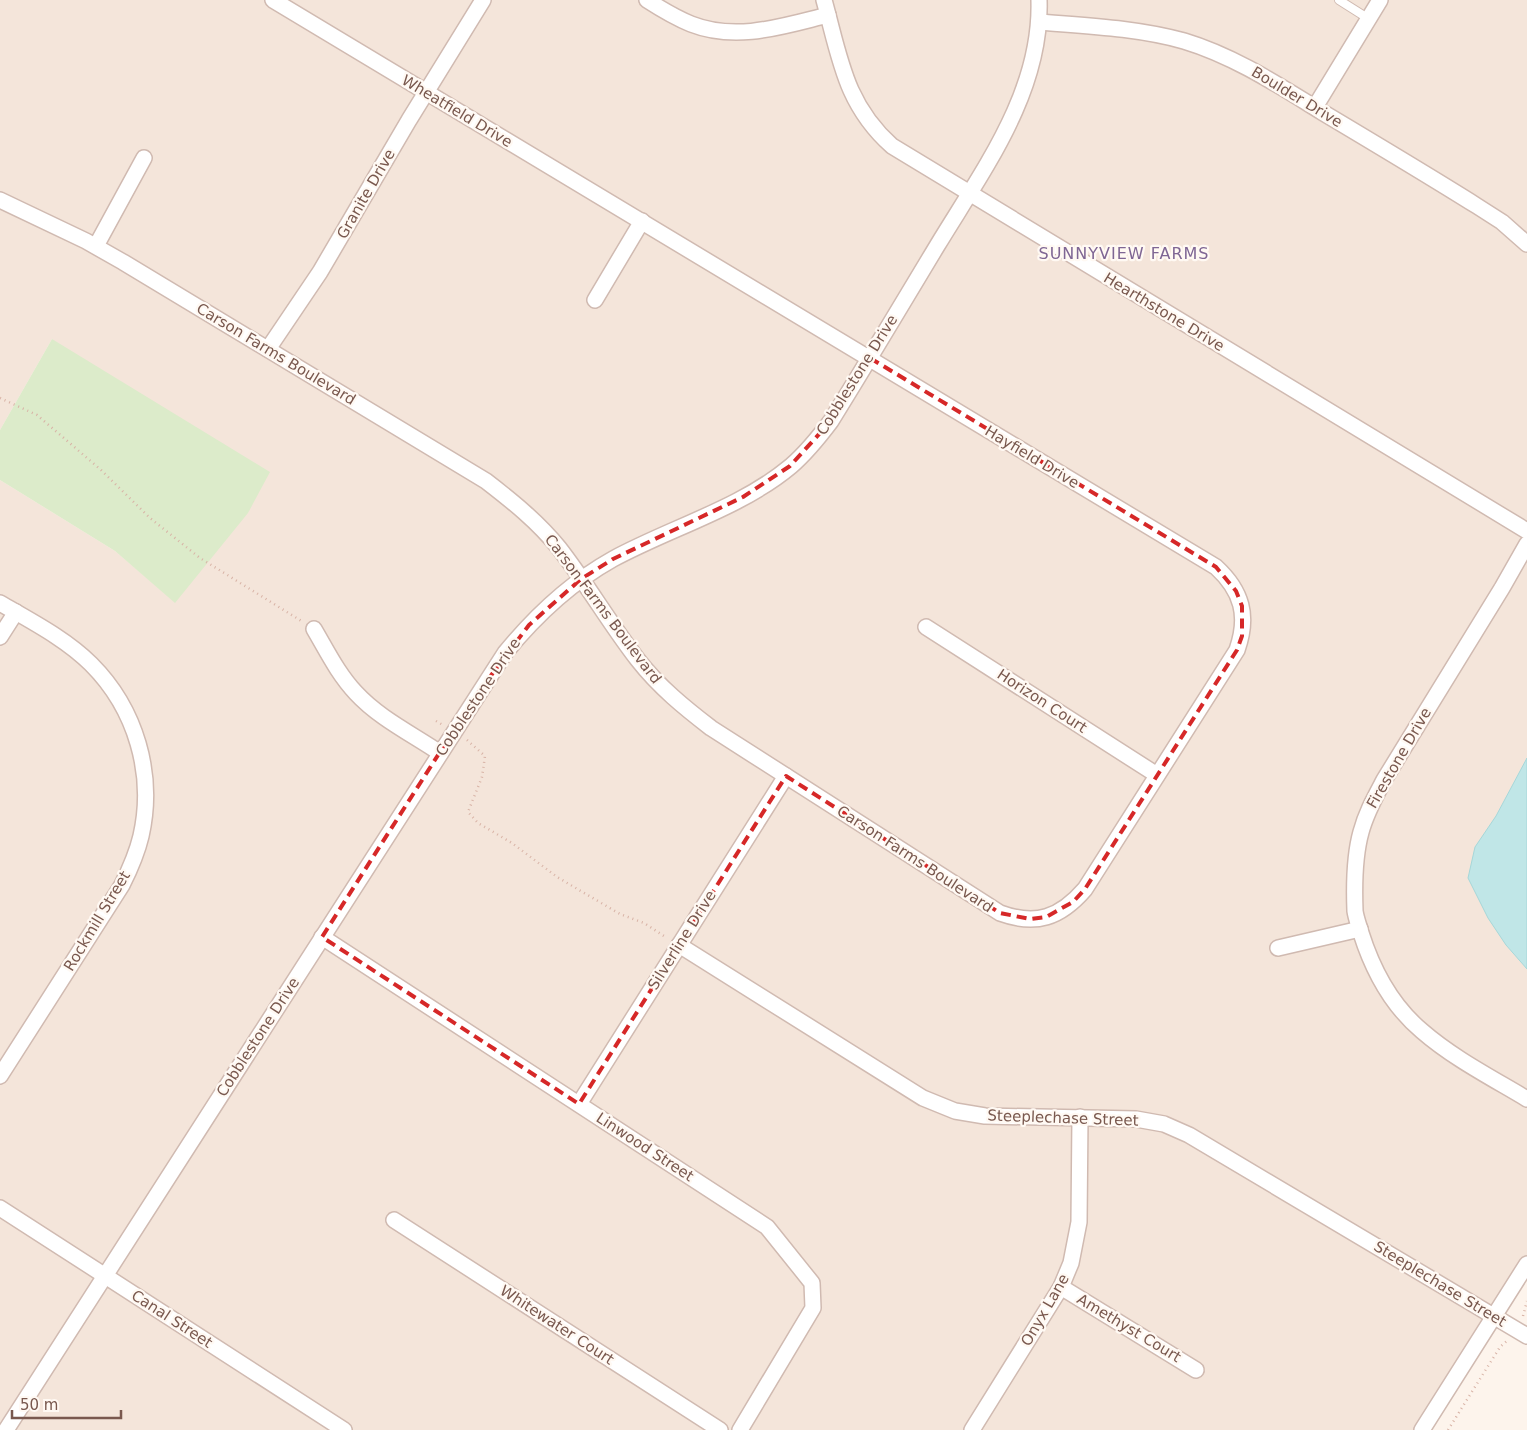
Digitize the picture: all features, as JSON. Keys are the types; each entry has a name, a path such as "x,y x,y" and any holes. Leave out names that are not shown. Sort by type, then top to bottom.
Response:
{"street":[{"name":"Wheatfield Drive","path":"273,0 642,221"},
{"name":"Granite Drive","path":"268,349 320,272 426,92 483,0"},
{"path":"647,0 691,24 710,30 735,33 771,29 826,7"},
{"name":"Cobblestone Drive","path":"6,1430 505,653 554,600 581,579 613,559 743,498 768,483 811,447 831,421 1011,121 1030,69 1039,22 1039,0"},
{"path":"1315,107 1380,0"},
{"name":"Hearthstone Drive","path":"826,7 850,91 861,112 876,132 892,146 910,159 1527,531"},
{"name":"Boulder Drive","path":"1039,22 1124,28 1186,42 1214,52 1254,71 1315,107 1478,206 1526,240"},
{"path":"96,246 144,158"},
{"name":"Carson Farms Boulevard","path":"0,200 96,246 486,481 535,521 558,547 639,661 662,687 688,711 711,728 1000,913 1014,918 1030,920 1060,912 1074,902 1085,889 1157,776"},
{"path":"595,300 642,221"},
{"name":"Hayfield Drive","path":"642,221 1216,567 1227,578 1236,591 1242,606 1242,636 1237,650 1157,776"},
{"name":"Firestone Drive","path":"1527,544 1384,780 1368,810 1356,855 1355,912 1368,956 1376,974 1386,990 1414,1024 1439,1045 1527,1099"},
{"name":"Rockmill Street","path":"0,602 70,646 91,664 110,686 123,707 135,733 146,785 141,835 134,860 122,885 0,1076"},
{"path":"0,637 16,612"},
{"name":"Horizon Court","path":"926,627 1157,776"},
{"path":"314,629 339,672 356,693 375,710 440,753"},
{"name":"Silverline Drive","path":"579,1104 786,776"},
{"path":"1278,948 1360,929"},
{"name":"Linwood Street","path":"322,937 768,1227 812,1283 813,1308 740,1430"},
{"name":"Steeplechase Street","path":"679,945 923,1098 955,1111 985,1116 1136,1119 1164,1124 1189,1136 1521,1332"},
{"name":"Onyx Lane","path":"972,1430 1061,1287 1071,1263 1079,1222 1080,1117"},
{"name":"Canal Street","path":"0,1208 344,1430"},
{"name":"Whitewater Court","path":"394,1220 720,1430"},
{"path":"1422,1430 1527,1264"},
{"name":"Amethyst Court","path":"1061,1287 1196,1370"}],"lane":[{"path":"1339,0 1369,19"}],"path":[{"path":"0,398 37,415 100,469 150,518 200,558 314,629"},
{"path":"436,721 469,741 484,756 482,776 468,812 478,823 512,844 557,877 620,914 657,931 679,945"},
{"path":"1448,1430 1500,1347 1521,1332 1527,1301"}],"highlighted area":[{"path":"870,358 1216,567 1236,591 1242,606 1242,636 1237,650 1085,889 1073,902 1046,917 1030,919 1000,913 786,776 579,1104 322,937 477,694 529,625 581,579 613,559 743,497 790,466 831,421"}],"shaded area":[{"path":"0,0 1527,0 1527,1264 1422,1430 0,1430 0,480 115,551 175,602 52,339 0,430"}],"green space":[{"path":"52,339 270,472 248,513 175,603 115,551 0,480 0,430"}],"water":[{"path":"1527,758 1527,969 1506,945 1488,918 1468,878 1475,847 1496,816"}],"district":[{"name":"SUNNYVIEW FARMS","path":"1124,253"}]}
